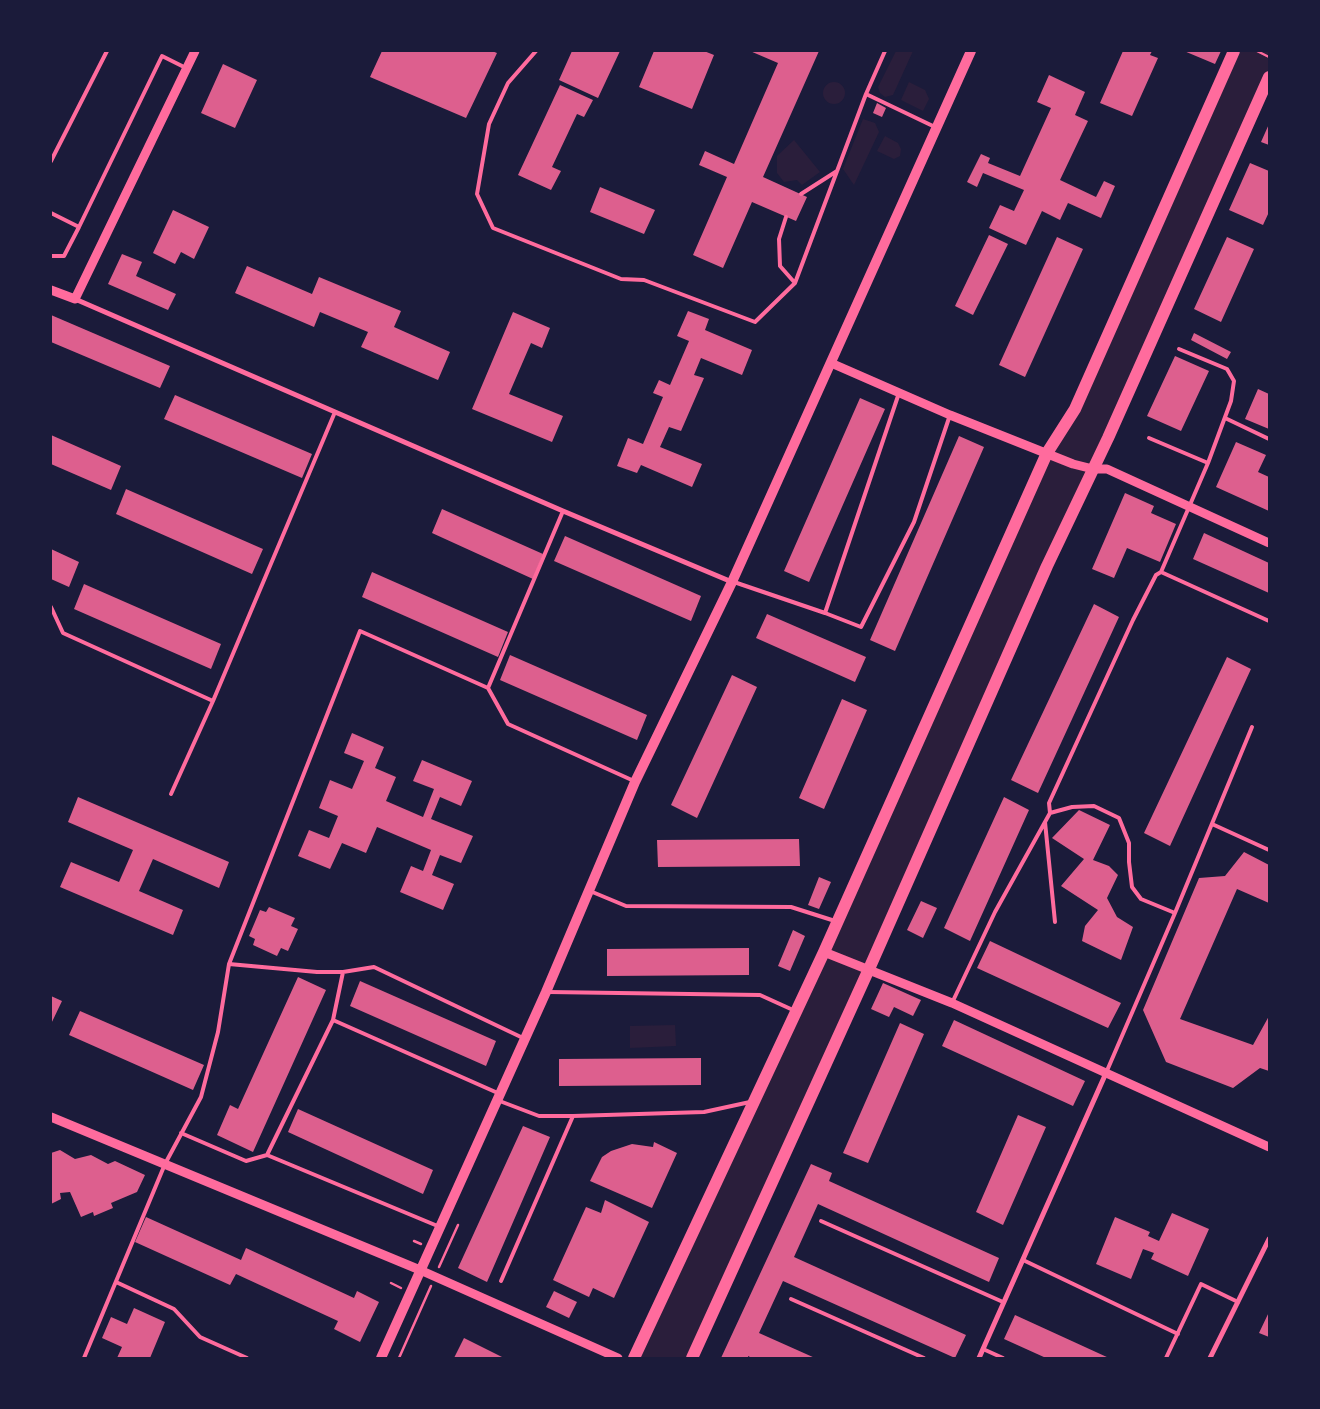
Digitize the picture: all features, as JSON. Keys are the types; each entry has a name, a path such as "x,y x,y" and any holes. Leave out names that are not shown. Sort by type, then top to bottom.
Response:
{"highway":[{"path":"634,1358 795,1010 838,922 1047,453 1075,409 1234,51"},
{"path":"692,1358 1043,575 1093,469 1269,77"}],"main road":[{"path":"381,1358 546,992 635,782 732,582 971,51"}],"street":[{"path":"75,299 195,51"},
{"path":"51,290 732,582"},
{"path":"831,362 950,415 1073,464 1093,469 1107,469 1269,543"},
{"path":"824,952 952,1003 1269,1147"},
{"path":"978,1358 1106,1073"},
{"path":"51,1118 420,1270 618,1358"},
{"path":"1210,1358 1269,1239"}],"lane":[{"path":"51,161 107,51"},
{"path":"536,51 508,83 489,124 477,194 492,228 621,279 644,280 755,322 795,282 866,94 885,51"},
{"path":"51,256 64,256 162,56 186,68"},
{"path":"866,94 937,128"},
{"path":"801,194 837,172"},
{"path":"51,213 79,227"},
{"path":"786,217 779,239 780,266 795,282"},
{"path":"952,1003 996,912 1050,813 1049,803 1133,620 1156,575 1162,572 1208,463 1231,401 1234,381 1227,369 1179,349"},
{"path":"825,612 899,392"},
{"path":"171,794 213,701 334,412"},
{"path":"732,582 825,612 861,627 914,522 950,415"},
{"path":"1225,418 1269,438"},
{"path":"1148,438 1208,463"},
{"path":"488,688 563,511"},
{"path":"1162,572 1269,621"},
{"path":"51,607 63,633 213,701"},
{"path":"84,1358 165,1164 201,1096 218,1032 229,964 360,631 488,688 508,724 635,782"},
{"path":"1106,1073 1252,727"},
{"path":"1050,813 1072,806 1094,806 1119,818 1129,842 1132,887 1141,899 1175,913"},
{"path":"1045,822 1055,922"},
{"path":"1212,824 1269,850"},
{"path":"590,891 626,906 791,907 838,922"},
{"path":"229,964 317,972 343,972 374,967 525,1039"},
{"path":"267,1155 333,1020 343,972"},
{"path":"546,992 760,995 795,1010"},
{"path":"333,1020 540,1116 704,1112 753,1101"},
{"path":"501,1281 573,1116"},
{"path":"182,1133 246,1161 267,1155 440,1227"},
{"path":"821,1221 1003,1302"},
{"path":"1022,1260 1178,1334"},
{"path":"116,1282 174,1309 200,1336 247,1358"},
{"path":"1166,1358 1201,1284 1238,1302"},
{"path":"791,1298 924,1358"},
{"path":"983,1349 1003,1358"}],"path":[{"path":"1257,51 1269,57"},
{"path":"399,1358 458,1225"}],"shaded area":[{"path":"896,51 913,51 893,95 885,97 880,93 878,87"},
{"path":"1234,51 1269,51 1269,77 692,1358 634,1358 1047,453 1075,409"},
{"path":"834,82 844,89 845,93 838,103 834,104 824,97 823,93 830,83"},
{"path":"909,82 925,90 929,99 923,111 901,100"},
{"path":"863,119 875,123 879,132 854,185 843,169"},
{"path":"885,136 898,143 901,149 900,156 894,159 877,151"},
{"path":"794,140 820,172 802,185 797,180 784,182 777,173 777,156"},
{"path":"675,1025 676,1046 630,1048 630,1026"}],"building":[{"path":"382,51 492,51 497,53 466,118 370,77"},
{"path":"572,51 620,51 598,98 559,80"},
{"path":"654,51 704,51 714,55 692,109 639,87"},
{"path":"750,51 819,51 763,177 807,197 796,221 752,202 723,268 693,255 727,177 699,165 705,151 734,164 778,63"},
{"path":"1123,51 1152,51 1150,55 1158,58 1132,116 1100,103"},
{"path":"1184,51 1221,51 1215,64"},
{"path":"223,64 257,80 235,128 201,113"},
{"path":"1049,75 1085,92 1075,115 1088,121 1060,180 1096,197 1104,181 1115,186 1101,218 1068,203 1060,220 1042,211 1026,245 989,228 1000,205 1014,211 1024,190 983,173 977,187 967,182 981,154 990,158 988,163 1020,176 1051,108 1037,102"},
{"path":"560,85 593,100 584,117 577,114 552,167 561,171 551,190 518,175"},
{"path":"877,103 886,108 882,117 873,113"},
{"path":"1269,124 1269,145 1261,142"},
{"path":"1250,163 1269,171 1269,212 1263,225 1229,210"},
{"path":"600,187 655,210 644,234 590,212"},
{"path":"173,210 209,227 194,259 181,252 175,264 153,253"},
{"path":"989,235 1008,244 973,315 955,306"},
{"path":"1057,237 1083,249 1025,377 999,365"},
{"path":"1227,237 1254,249 1221,322 1194,309"},
{"path":"122,254 142,262 136,276 176,294 168,310 108,284"},
{"path":"247,266 312,294 319,277 401,311 394,327 450,352 438,380 361,347 368,332 320,312 314,327 235,293"},
{"path":"688,311 709,319 705,330 752,350 742,375 701,358 694,375 704,378 681,431 669,427 660,447 702,464 692,487 641,465 637,473 617,466 628,438 643,444 663,397 653,393 659,380 670,385 689,341 677,336"},
{"path":"513,312 550,328 542,348 531,343 509,394 563,416 552,442 472,409"},
{"path":"51,315 170,366 160,388 51,342"},
{"path":"1194,333 1231,352 1227,359 1191,340"},
{"path":"1175,356 1209,371 1181,431 1147,416"},
{"path":"1258,389 1269,394 1269,429 1245,419"},
{"path":"175,395 312,454 302,478 164,419"},
{"path":"860,398 885,409 809,582 784,571"},
{"path":"51,435 121,466 111,490 51,464"},
{"path":"959,436 984,447 895,651 870,640"},
{"path":"1236,442 1266,455 1258,472 1269,477 1269,511 1216,487"},
{"path":"126,489 263,549 252,574 116,514"},
{"path":"1125,493 1154,506 1151,513 1176,524 1160,562 1127,548 1114,578 1092,569"},
{"path":"442,509 543,554 533,579 432,533"},
{"path":"1204,533 1269,563 1269,593 1193,559"},
{"path":"565,536 701,596 691,621 554,561"},
{"path":"51,549 79,562 69,587 51,579"},
{"path":"372,572 508,632 498,657 362,597"},
{"path":"84,584 221,644 211,669 74,609"},
{"path":"1094,604 1119,617 1038,793 1011,780"},
{"path":"767,614 866,657 855,682 756,638"},
{"path":"510,655 647,715 637,740 500,680"},
{"path":"1227,657 1251,669 1170,846 1144,833"},
{"path":"732,675 757,687 697,818 671,805"},
{"path":"842,699 867,710 824,809 799,798"},
{"path":"352,733 384,747 375,768 396,777 386,801 423,817 434,789 413,781 422,760 472,781 461,806 440,797 431,819 473,836 461,863 440,855 432,875 454,884 443,910 400,892 411,866 423,871 431,850 377,827 366,853 342,843 330,869 298,856 309,830 329,838 338,816 319,808 330,780 352,789 364,761 344,753"},
{"path":"78,797 229,862 219,888 153,859 139,891 183,910 173,935 60,887 71,862 119,882 133,850 68,822"},
{"path":"1004,797 1029,810 970,941 944,928"},
{"path":"1079,810 1110,825 1093,860 1109,866 1118,875 1107,898 1117,917 1133,927 1121,960 1082,941 1085,926 1098,910 1061,886 1084,859 1052,838"},
{"path":"799,839 800,866 658,867 657,840"},
{"path":"1244,852 1269,865 1269,903 1237,889 1180,1019 1253,1045 1269,1016 1269,1071 1260,1068 1233,1088 1166,1062 1143,1010 1199,878 1225,876"},
{"path":"819,877 831,882 819,909 808,905"},
{"path":"921,901 937,908 923,938 907,930"},
{"path":"269,907 295,918 291,926 298,929 288,951 281,948 277,956 253,945 255,939 249,936 260,910 266,912"},
{"path":"793,930 805,936 790,971 778,966"},
{"path":"990,941 1121,1003 1108,1028 977,968"},
{"path":"749,948 749,975 607,976 607,949"},
{"path":"298,977 326,990 253,1152 217,1135 230,1105 238,1109"},
{"path":"360,981 496,1041 486,1066 350,1006"},
{"path":"883,983 921,1000 913,1016 894,1007 889,1017 871,1009"},
{"path":"51,996 62,1001 51,1024"},
{"path":"80,1011 204,1065 193,1090 69,1035"},
{"path":"954,1020 1085,1081 1073,1106 942,1046"},
{"path":"900,1023 924,1034 868,1163 843,1153"},
{"path":"701,1058 701,1085 559,1086 559,1059"},
{"path":"298,1109 433,1170 423,1194 288,1132"},
{"path":"1018,1115 1046,1127 1003,1225 976,1212"},
{"path":"523,1126 550,1137 487,1282 458,1268"},
{"path":"654,1142 677,1153 652,1208 590,1181 602,1157 611,1151 632,1144 653,1147"},
{"path":"60,1150 75,1159 91,1155 108,1164 115,1161 145,1175 137,1192 111,1203 113,1208 94,1216 93,1212 81,1217 70,1192 60,1193 61,1199 51,1204 51,1153"},
{"path":"811,1164 832,1173 829,1181 999,1258 989,1282 818,1204 794,1257 966,1335 955,1358 783,1281 759,1333 815,1358 752,1358 748,1356 748,1358 721,1358"},
{"path":"605,1200 649,1222 614,1298 593,1288 589,1297 553,1280 586,1207 601,1213"},
{"path":"1172,1213 1209,1229 1188,1276 1151,1259 1154,1253 1143,1249 1131,1279 1096,1264 1115,1217 1150,1232 1148,1236 1159,1241"},
{"path":"146,1217 241,1260 246,1248 354,1298 357,1291 379,1302 360,1342 334,1329 338,1321 236,1274 230,1285 135,1242"},
{"path":"554,1291 577,1302 569,1318 546,1307"},
{"path":"134,1308 165,1322 150,1358 117,1358 122,1347 102,1338 111,1317 127,1324"},
{"path":"1269,1312 1269,1337 1259,1333"},
{"path":"1015,1315 1109,1358 1046,1358 1004,1339"},
{"path":"464,1338 504,1358 454,1358"}]}
